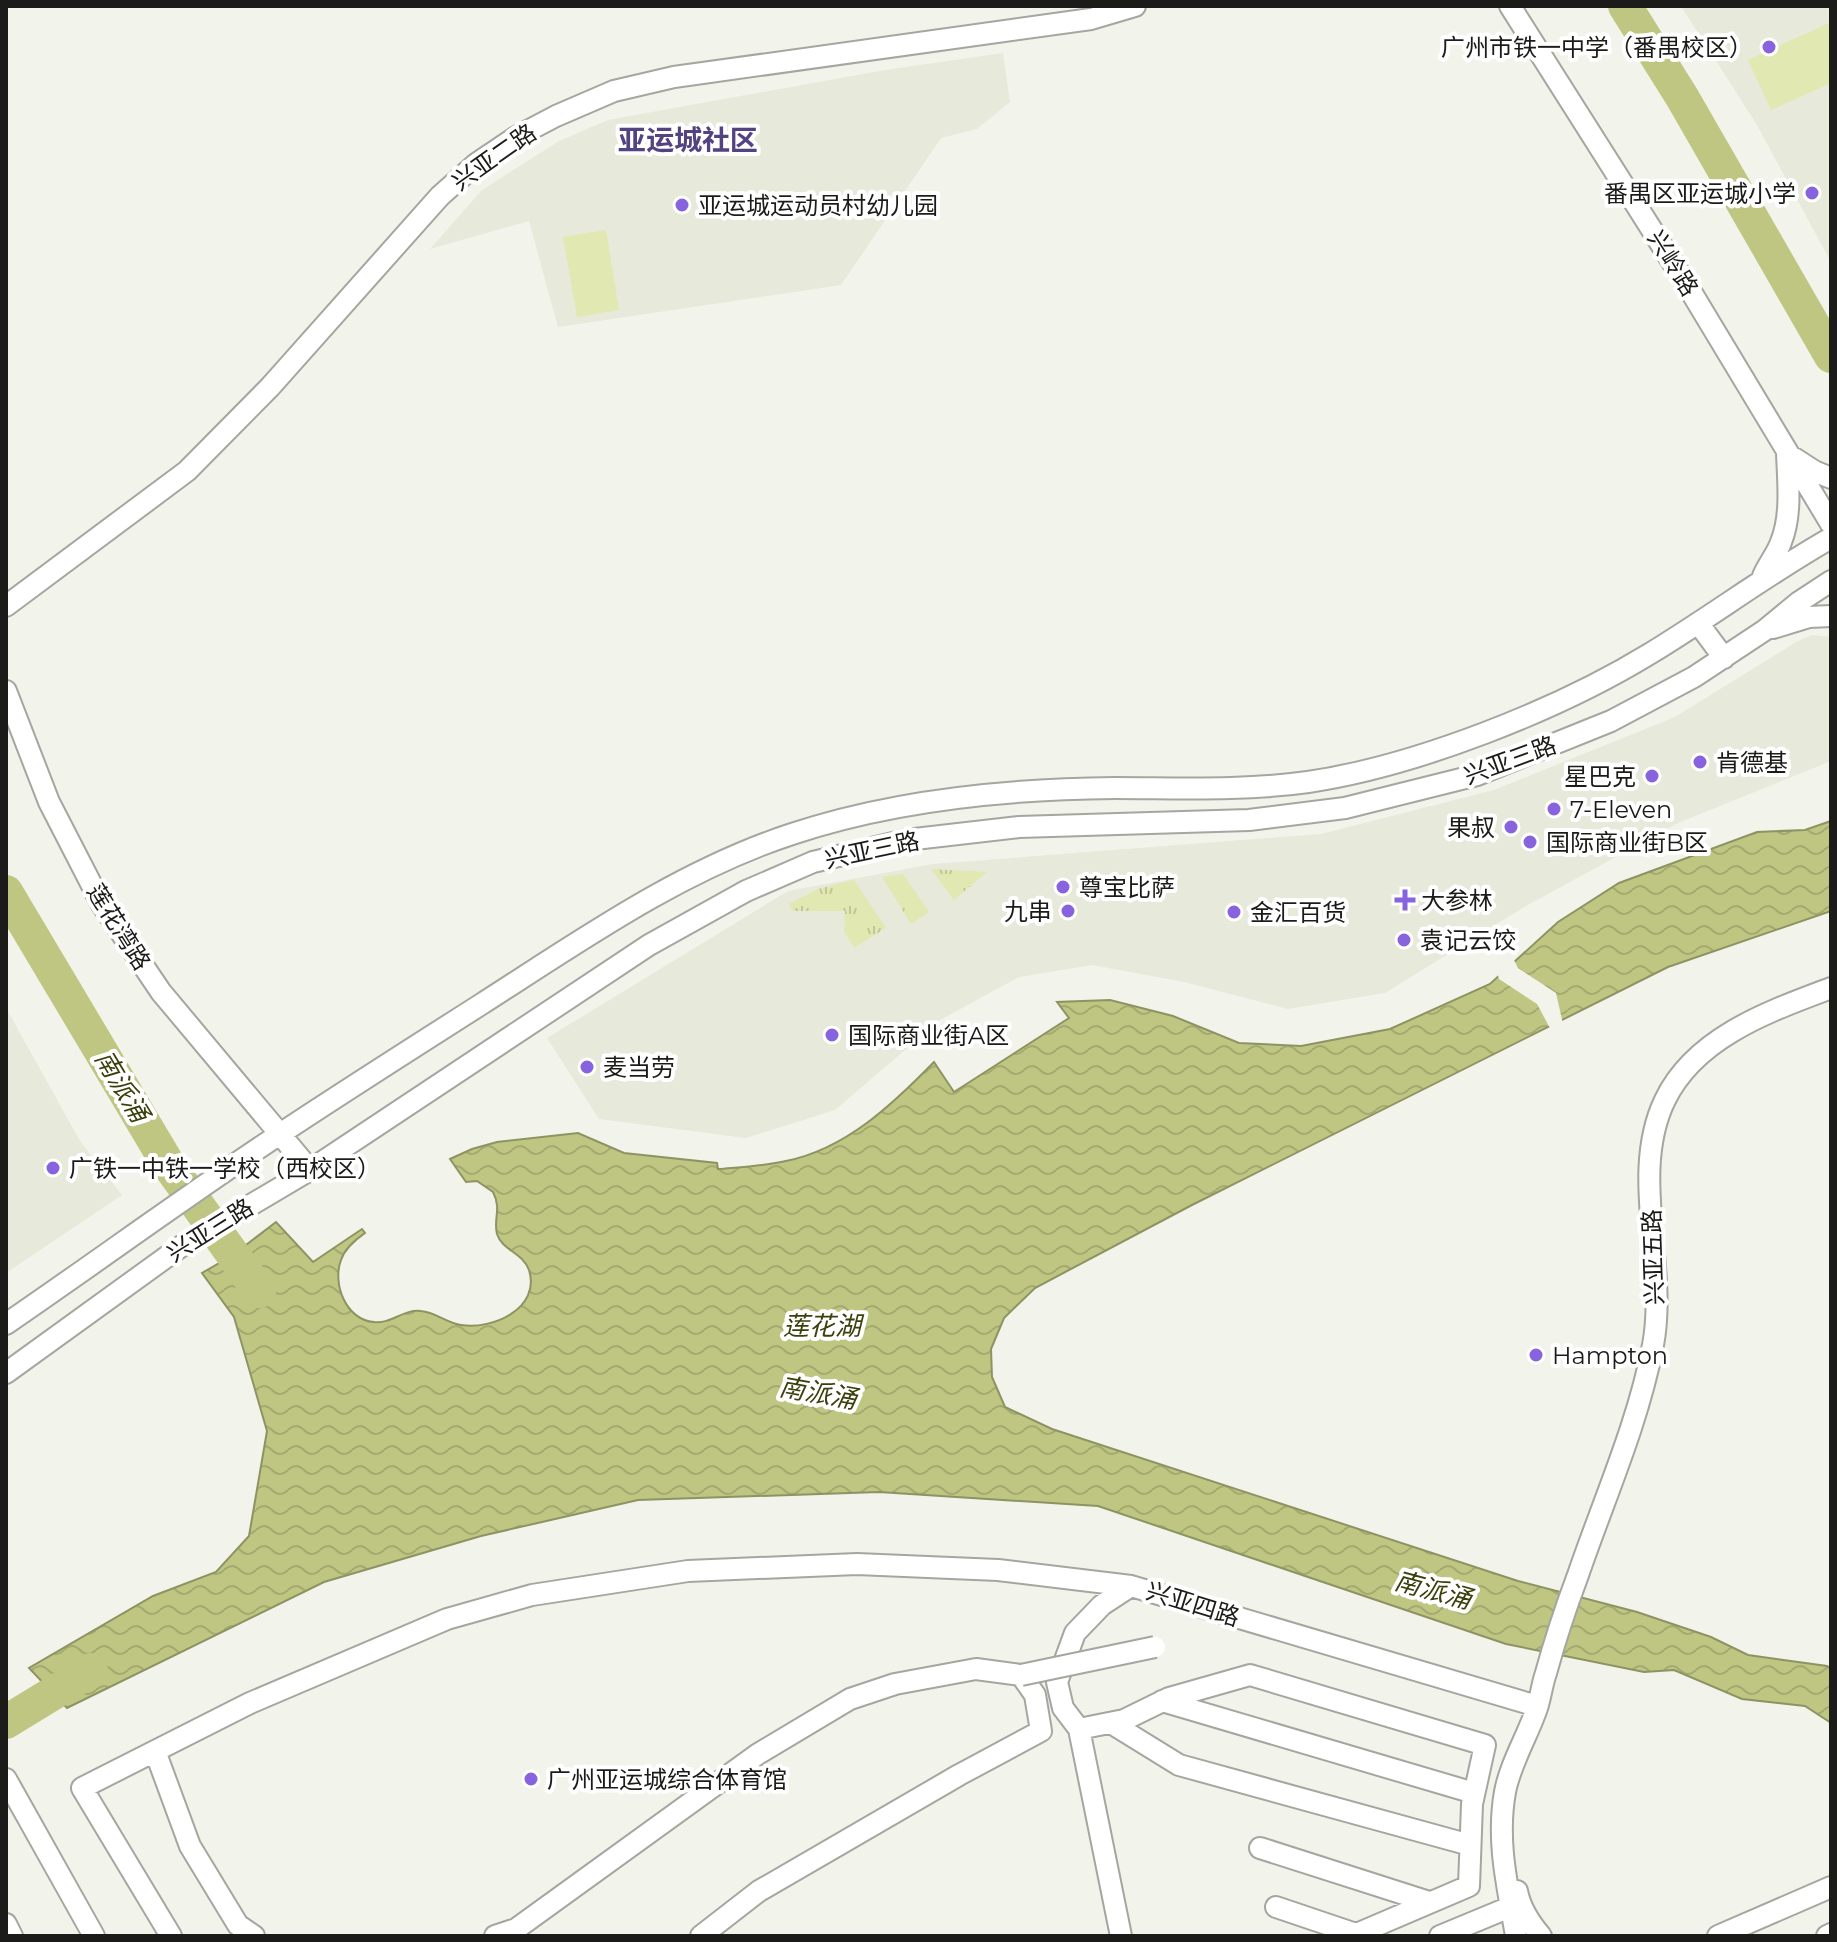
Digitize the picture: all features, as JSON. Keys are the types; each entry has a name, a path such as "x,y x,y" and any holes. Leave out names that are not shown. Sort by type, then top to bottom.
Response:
{"street":[{"name":"兴亚二路","path":"6,606 187,471 279,376 440,196 476,164 516,137 614,91 674,77 1021,30 1091,19 1135,6"},
{"name":"兴岭路","path":"1510,6 1690,290 1831,524"},
{"path":"1787,453 1831,478"},
{"path":"1758,585 1782,542 1785,529 1789,499 1787,453"},
{"name":"兴亚三路","path":"6,1324 281,1133 585,938 698,871 796,833 911,805 979,796 1109,788 1200,790 1308,782 1400,761 1568,697 1645,657 1758,585 1785,564 1831,538"},
{"name":"兴亚三路","path":"6,1373 183,1245 310,1170 649,945 746,891 813,862 906,840 973,831 1249,820 1345,808 1477,775 1611,721 1694,677 1831,581"},
{"path":"1765,630 1809,617 1831,616"},
{"path":"1698,623 1724,658"},
{"name":"莲花湾路","path":"6,691 49,802 101,903 161,992 310,1170"},
{"name":"兴亚五路","path":"1516,1936 1501,1841 1505,1790 1537,1706 1577,1577 1634,1419 1653,1344 1657,1294 1649,1164 1653,1132 1665,1099 1684,1071 1722,1038 1760,1017 1831,988"},
{"path":"171,1936 82,1788 250,1703 447,1619 532,1595 688,1571 857,1564 998,1570 1131,1586"},
{"name":"兴亚四路","path":"1121,1936 1079,1729 1063,1708 1057,1682 1075,1633 1102,1605 1131,1586 1537,1706"},
{"path":"495,1936 516,1929 758,1754 850,1699 895,1684 976,1669 1021,1675 1155,1647"},
{"path":"701,1936 759,1891 1041,1731 1035,1695 1021,1675"},
{"path":"1079,1729 1124,1720 1162,1701 1250,1675 1485,1745 1474,1793 1469,1886 1354,1935 1276,1907"},
{"path":"1162,1701 1474,1793"},
{"path":"1111,1723 1179,1765 1470,1845"},
{"path":"155,1751 190,1846 238,1925 254,1936"},
{"path":"6,1779 94,1936"},
{"name":"兴亚五路","path":"1505,1790 1511,1866 1518,1900 1541,1936"},
{"path":"1260,1848 1429,1902"},
{"path":"1718,1936 1831,1887"},
{"path":"1440,1936 1510,1907"},
{"path":"6,1924 12,1936"}],"shaded area":[{"name":"广州市铁一中学（番禺校区）","path":"1681,6 1831,6 1831,262 1757,125"},
{"name":"亚运城运动员村幼儿园","path":"1003,53 1010,102 977,129 941,138 841,285 558,327 529,221 430,249 482,190 559,141 608,120 885,70"},
{"path":"1812,635 1831,637 1831,761 1678,823 1526,906 1385,993 1288,1009 1184,982 1092,965 1019,977 940,1020 835,1110 746,1138 599,1119 547,1038 788,891 933,864 1321,834 1494,790 1675,717"},
{"name":"广铁一中铁一学校（西校区）","path":"6,1008 80,1141 122,1195 6,1273"}],"green space":[{"path":"1831,22 1831,83 1771,110 1748,60"},
{"path":"606,230 619,310 577,317 563,237"},
{"path":"931,869 987,872 954,900"},
{"path":"903,874 929,912 911,924 882,877"},
{"path":"854,880 886,928 854,948 844,931 845,911 793,911 789,904 818,889"}],"water":[{"name":"莲花湖","path":"1831,821 1831,911 1668,967 1192,1205 1035,1288 1004,1318 991,1349 992,1377 1005,1407 1052,1429 1518,1581 1637,1612 1711,1637 1748,1655 1827,1666 1831,1669 1831,1723 1805,1706 1742,1699 1674,1670 1644,1672 1506,1644 1098,1506 879,1492 638,1500 481,1536 324,1582 67,1708 29,1668 153,1596 216,1572 249,1536 267,1431 234,1317 202,1273 233,1255 276,1222 313,1262 362,1229 365,1233 343,1256 338,1280 349,1308 364,1320 380,1322 421,1311 461,1325 487,1324 512,1314 528,1295 531,1283 526,1264 503,1244 497,1234 497,1204 493,1192 477,1181 466,1182 450,1159 472,1149 497,1142 578,1133 624,1153 717,1163 718,1169 786,1161 829,1146 867,1123 934,1062 954,1092 1069,1018 1057,1002 1110,1000 1173,1016 1239,1043 1301,1046 1390,1029 1490,984 1558,922 1619,883 1757,832 1805,830"}],"pier":[{"path":"1513,958 1518,968 1556,993 1563,1024 1551,1030 1537,1004 1499,979 1497,972"}],"waterway":[{"path":"1625,6 1682,97 1831,356"},
{"name":"南派涌","path":"6,892 168,1164 259,1291"},
{"path":"6,1722 91,1670"}],"place":[{"name":"广州市铁一中学（番禺校区）","path":"1769,47"},
{"name":"番禺区亚运城小学","path":"1812,193"},
{"name":"亚运城运动员村幼儿园","path":"682,205"},
{"name":"肯德基","path":"1700,762"},
{"name":"星巴克","path":"1652,776"},
{"name":"7-Eleven","path":"1554,809"},
{"name":"果叔","path":"1511,827"},
{"name":"国际商业街B区","path":"1530,842"},
{"name":"尊宝比萨","path":"1063,887"},
{"name":"大参林","path":"1405,900"},
{"name":"九串","path":"1068,911"},
{"name":"金汇百货","path":"1234,912"},
{"name":"袁记云饺","path":"1404,940"},
{"name":"国际商业街A区","path":"832,1035"},
{"name":"麦当劳","path":"587,1067"},
{"name":"广铁一中铁一学校（西校区）","path":"53,1168"},
{"name":"Hampton","path":"1536,1355"},
{"name":"广州亚运城综合体育馆","path":"531,1779"}],"district":[{"name":"亚运城社区","path":"688,140"}]}
